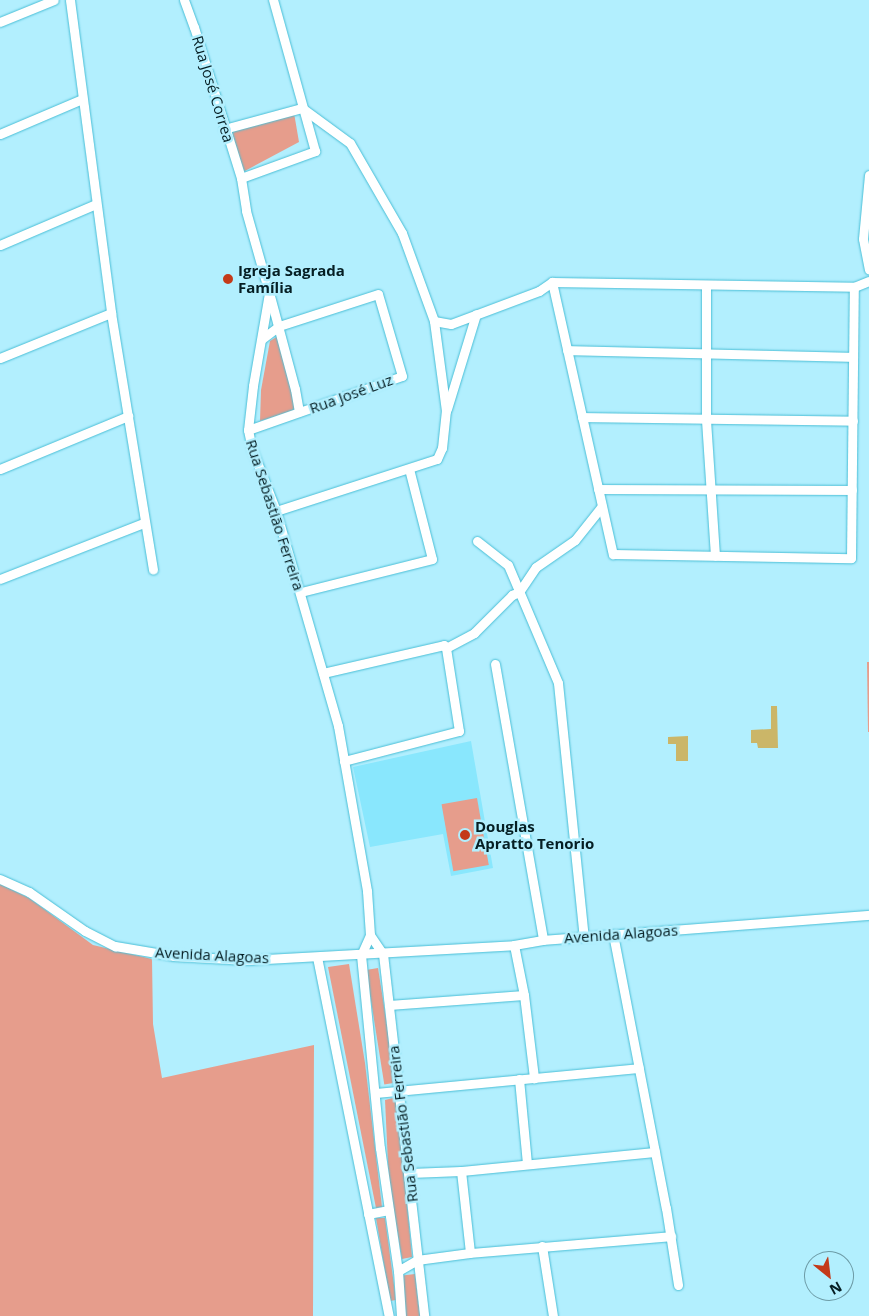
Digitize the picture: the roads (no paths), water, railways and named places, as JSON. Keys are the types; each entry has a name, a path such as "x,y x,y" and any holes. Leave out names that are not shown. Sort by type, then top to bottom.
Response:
{"street":[{"path":"0,22 54,0"},
{"path":"70,0 111,314 153,570"},
{"name":"Rua José Correa","path":"184,0 241,178"},
{"path":"241,178 315,151 273,0"},
{"path":"0,134 82,99"},
{"path":"224,129 302,108"},
{"path":"302,108 350,143 402,233 434,321 446,411"},
{"path":"869,175 864,239 869,269"},
{"name":"Rua Sebastião Ferreira","path":"241,178 246,211 269,293 253,386 248,430 252,449 276,511 301,592 338,726 367,892 370,935 383,954 410,1173 417,1260 424,1316"},
{"path":"0,244 96,204"},
{"path":"434,321 451,324 539,291 552,282 854,288 869,281"},
{"path":"552,282 613,554 851,558 854,288"},
{"path":"706,285 706,420 714,556"},
{"path":"269,293 279,326 299,412"},
{"name":"Rua José Luz","path":"248,430 402,376 378,294 279,326"},
{"path":"0,358 111,314"},
{"path":"276,511 437,459 442,448 446,411 476,314"},
{"path":"262,339 279,326"},
{"path":"567,350 854,357"},
{"path":"0,469 128,416"},
{"path":"582,417 853,421"},
{"path":"301,592 432,559 409,469"},
{"path":"598,489 852,490"},
{"path":"323,673 445,647 474,633 512,595 519,592 536,567 575,540 602,506"},
{"path":"0,579 144,523"},
{"path":"478,541 508,565 558,683 584,937"},
{"path":"344,761 459,731 445,647"},
{"path":"494,664 543,940"},
{"name":"Avenida Alagoas","path":"0,879 29,892 85,931 115,946 174,956 248,960 357,954 372,955 514,945 543,940 613,934 869,915"},
{"path":"613,934 671,1236 678,1285"},
{"name":"Rua Sebastião Ferreira","path":"370,935 357,954 398,1270 401,1316"},
{"path":"514,945 524,995 534,1078"},
{"path":"317,957 389,1316"},
{"path":"389,1005 524,995"},
{"path":"375,1093 639,1068"},
{"path":"519,1079 527,1164"},
{"path":"410,1173 461,1171 655,1152"},
{"path":"461,1171 470,1253"},
{"path":"368,1214 389,1210"},
{"path":"398,1270 417,1260 470,1253 671,1236"},
{"path":"542,1246 552,1316"}],"place":[{"name":"Igreja Sagrada Família","path":"228,279"},
{"name":"Douglas Apratto Tenorio","path":"465,835"}]}
